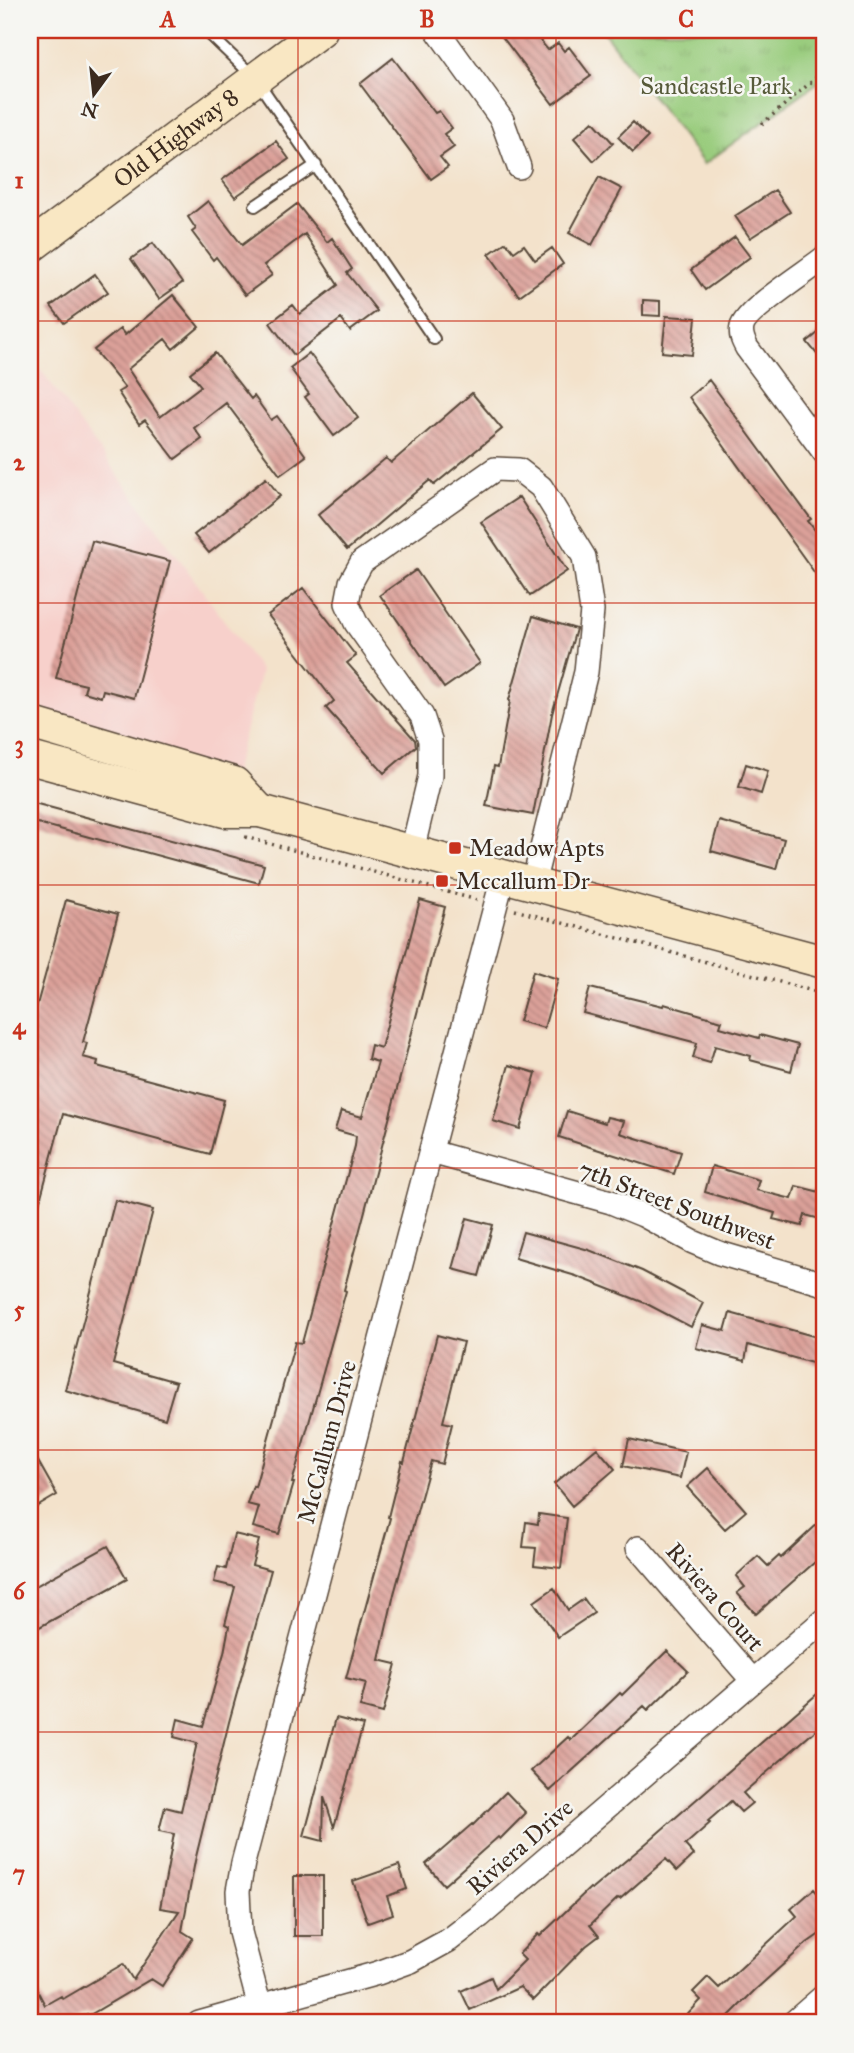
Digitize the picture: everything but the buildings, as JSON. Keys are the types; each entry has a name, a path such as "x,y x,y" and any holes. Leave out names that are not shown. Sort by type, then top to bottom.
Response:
{"main road":[{"name":"Old Highway 8","path":"30,247 321,30"},
{"path":"30,723 234,783 260,811"},
{"path":"30,758 225,811 260,811 412,851 503,877 526,897 824,962"}],"street":[{"path":"437,30 502,120 519,167"},
{"path":"824,258 752,312 742,327 742,338 747,348 824,452"},
{"path":"412,851 430,776 430,740 422,716 356,623 347,603 351,582 362,562 472,483 495,469 519,470 541,487 584,557 592,611 586,672 526,897"},
{"name":"McCallum Drive","path":"262,2014 237,1912 243,1863 503,877"},
{"name":"7th Street Southwest","path":"431,1152 611,1202 719,1253 824,1284"},
{"name":"Riviera Court","path":"638,1548 753,1681"},
{"name":"Riviera Drive","path":"199,2023 262,2014 411,1961 449,1940 491,1907 824,1620"},
{"path":"793,2023 824,1996"}],"lane":[{"path":"205,30 256,79 434,339"},
{"path":"255,206 316,165"}],"path":[{"path":"762,124 824,71"},
{"path":"242,836 478,900"},
{"path":"526,897 824,994"}],"shaded area":[{"path":"30,355 261,671 234,774 30,714"}],"green space":[{"name":"Sandcastle Park","path":"602,30 824,30 824,78 704,164"}],"place":[{"name":"Meadow Apts","path":"455,848"},
{"name":"Mccallum Dr","path":"442,881"}]}
